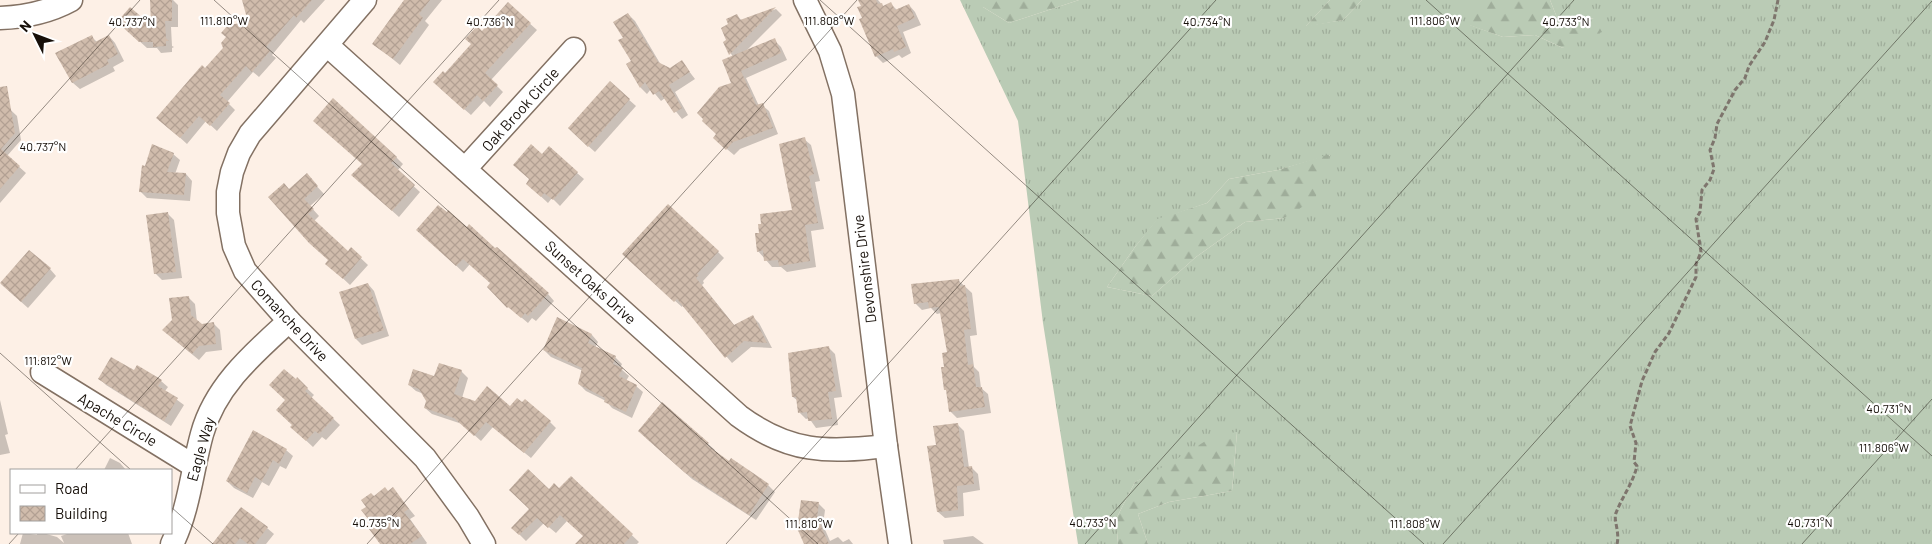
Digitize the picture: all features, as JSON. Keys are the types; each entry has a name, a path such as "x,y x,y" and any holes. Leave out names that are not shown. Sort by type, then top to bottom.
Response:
{"street":[{"path":"0,18 30,15 71,0"},
{"name":"Comanche Drive","path":"365,0 250,134 239,153 232,172 228,192 230,231 238,258 253,282 289,321 425,458 468,517 484,544"},
{"name":"Devonshire Drive","path":"805,0 830,51 843,94 886,446 900,544"},
{"name":"Sunset Oaks Drive","path":"327,45 752,426 783,441 820,450 886,446"},
{"name":"Oak Brook Circle","path":"465,169 574,49"},
{"name":"Eagle Way","path":"172,544 181,522 207,419 223,388 245,362 289,321"},
{"name":"Apache Circle","path":"42,372 194,466"}],"path":[{"path":"1617,544 1619,536 1615,514 1635,474 1636,443 1630,426 1639,388 1655,352 1668,333 1696,277 1696,264 1700,252 1696,219 1700,212 1702,190 1710,180 1714,170 1710,150 1715,138 1717,124 1735,90 1745,78 1749,66 1765,42 1774,20 1778,0"}],"green space":[{"path":"960,0 983,0 983,7 1009,23 1079,0 1330,0 1306,26 1343,20 1362,0 1470,0 1470,25 1503,37 1535,35 1563,48 1594,18 1560,25 1550,0 1932,0 1932,544 1148,544 1138,514 1169,502 1232,491 1237,432 1135,482 1116,519 1118,544 1078,544 1043,323 1018,121","holes":["1330,155 1284,218 1245,222 1196,257 1152,296 1107,287 1157,220 1207,203 1229,179 1278,170"]},
{"path":"983,0 1079,0 1009,23 983,7"},
{"path":"1330,0 1362,0 1343,20 1305,27"},
{"path":"1470,0 1550,0 1560,25 1594,18 1602,32 1563,48 1535,35 1503,37 1469,25"},
{"path":"1330,154 1315,199 1284,218 1245,222 1196,257 1152,296 1107,287 1157,219 1207,203 1229,179 1278,170"},
{"path":"1237,432 1232,491 1169,502 1138,514 1148,544 1118,544 1116,519 1135,482 1215,435"}],"building":[{"path":"150,0 172,0 172,21 165,21 166,38 169,41 166,41 166,46 153,47 153,42 139,42 117,22 130,7 151,25"},
{"path":"242,0 312,0 296,18 294,15 266,47 270,51 252,72 246,66 220,95 230,103 210,126 199,116 180,138 156,118 202,65 205,68 223,48 221,43 226,37 221,33 228,25 248,22"},
{"path":"404,0 430,0 419,14 423,18 393,59 372,44"},
{"path":"858,0 876,0 878,4 882,3 883,6 891,2 895,10 909,4 915,18 897,26 906,47 894,52 893,49 875,57 859,19 862,18 857,7 861,6"},
{"path":"508,2 531,23 485,73 498,85 483,101 477,95 464,110 433,82 443,71 445,73 471,44 465,39 477,26 482,31"},
{"path":"776,7 729,55 723,42 726,40 721,28 728,24 726,19 737,14 740,20"},
{"path":"628,13 658,62 670,68 682,60 690,72 669,85 682,108 674,113 659,91 653,95 645,82 640,88 626,64 631,61 618,40 623,38 613,22"},
{"path":"92,35 95,42 109,35 118,54 107,60 109,64 72,83 55,53"},
{"path":"775,38 781,53 741,71 756,105 763,103 773,128 733,142 726,150 713,138 716,134 702,121 703,119 697,113 719,87 731,83 722,60"},
{"path":"610,81 630,99 588,147 568,128"},
{"path":"7,86 15,133 1,149 20,166 0,189 0,87"},
{"path":"333,98 397,157 391,163 415,185 392,211 351,175 362,164 313,121"},
{"path":"805,137 814,174 809,176 818,223 805,225 810,261 779,266 778,260 764,261 763,250 757,252 755,233 759,233 758,224 761,224 760,214 792,210 779,144"},
{"path":"152,144 174,153 167,172 186,173 184,195 139,192 142,165 145,166"},
{"path":"531,144 542,154 549,146 578,172 553,200 544,193 541,197 526,184 529,179 513,165"},
{"path":"307,173 318,186 304,199 314,209 308,214 348,251 351,247 362,257 343,279 325,264 328,260 309,243 268,197 284,183 289,189"},
{"path":"668,204 719,251 697,274 699,275 696,278 734,325 753,315 767,343 744,341 725,358 677,299 674,302 622,254"},
{"path":"438,205 447,212 448,210 467,227 469,224 549,293 528,316 525,313 521,318 507,308 487,287 490,283 463,259 456,266 416,230"},
{"path":"168,212 176,272 154,274 146,215"},
{"path":"29,250 51,268 21,302 0,283"},
{"path":"959,279 960,286 965,285 971,329 964,330 968,365 973,364 976,387 982,387 985,407 949,412 941,367 944,367 942,353 947,352 939,307 929,308 928,302 914,304 911,284"},
{"path":"368,283 384,330 355,339 339,292"},
{"path":"189,296 191,315 202,324 214,322 216,344 199,346 192,354 162,330 172,320 169,298"},
{"path":"557,317 592,334 588,343 616,356 613,364 623,368 619,376 637,385 626,412 604,402 605,398 578,384 582,368 543,350"},
{"path":"829,346 836,391 828,392 832,419 808,421 807,412 798,413 796,397 792,397 788,353"},
{"path":"111,357 134,370 137,365 162,380 158,386 178,398 164,421 98,379"},
{"path":"439,363 462,370 454,394 475,401 487,386 510,406 517,398 522,402 525,399 551,421 524,453 486,422 474,436 454,418 424,408 426,401 419,389 408,385 413,369 434,376"},
{"path":"284,369 296,379 297,377 308,388 305,391 334,418 319,434 315,431 306,441 290,427 292,425 276,410 285,400 269,385"},
{"path":"662,402 709,443 707,445 729,461 731,458 769,484 749,515 684,472 638,431"},
{"path":"958,423 964,467 972,466 974,484 957,486 958,510 937,512 927,446 936,445 933,426"},
{"path":"253,430 287,449 279,464 273,460 262,481 255,477 247,493 226,481"},
{"path":"528,469 549,489 554,483 559,488 571,476 633,534 624,544 575,544 583,536 560,515 548,528 537,518 519,535 511,528 529,509 509,490"},
{"path":"385,487 388,491 393,487 409,509 404,512 422,536 410,544 380,544 369,529 373,525 361,510 366,507 361,500 371,493 374,496"},
{"path":"801,500 819,502 817,518 829,544 804,544 797,528"},
{"path":"241,507 268,527 255,544 248,544 240,538 235,544 212,544"}]}
